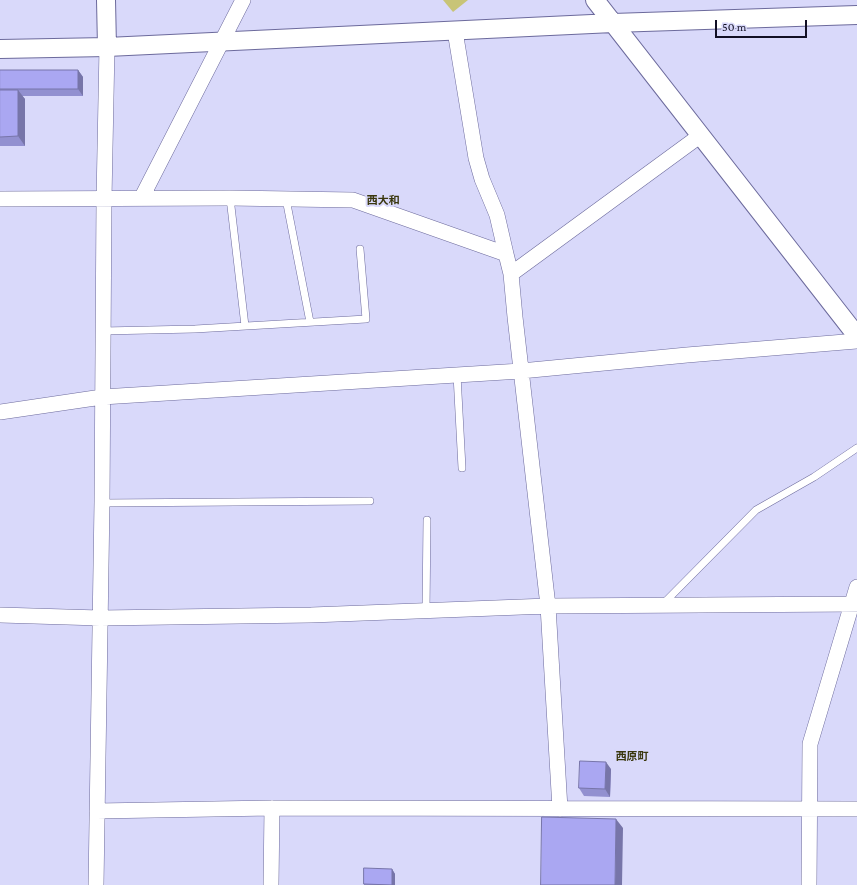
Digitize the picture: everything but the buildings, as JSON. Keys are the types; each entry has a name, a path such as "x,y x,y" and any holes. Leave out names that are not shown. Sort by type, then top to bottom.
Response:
{"street":[{"path":"96,885 102,503 102,331 107,47 106,0"},
{"path":"142,198 243,0"},
{"path":"595,0 857,336"},
{"path":"0,49 107,47 613,23 857,15"},
{"path":"455,31 476,158 482,179 497,215 511,274 548,606 560,809"},
{"path":"511,274 701,135"},
{"path":"0,199 286,198 353,200 506,254"},
{"path":"0,412 102,397 521,371 857,340"},
{"path":"808,885 810,744 854,604 857,587"},
{"path":"0,615 100,618 311,615 548,606 854,604"},
{"path":"97,811 272,808 857,809"},
{"path":"271,885 272,808"}],"lane":[{"path":"230,198 245,326"},
{"path":"286,198 310,322"},
{"path":"102,331 245,326 366,319 360,249"},
{"path":"457,375 462,468"},
{"path":"662,605 756,510 814,477 857,448"},
{"path":"102,503 370,501"},
{"path":"426,611 427,520"}],"shaded area":[{"path":"443,0 468,0 453,12"}],"district":[{"name":"西大和","path":"383,201"},
{"name":"西原町","path":"632,757"}]}
